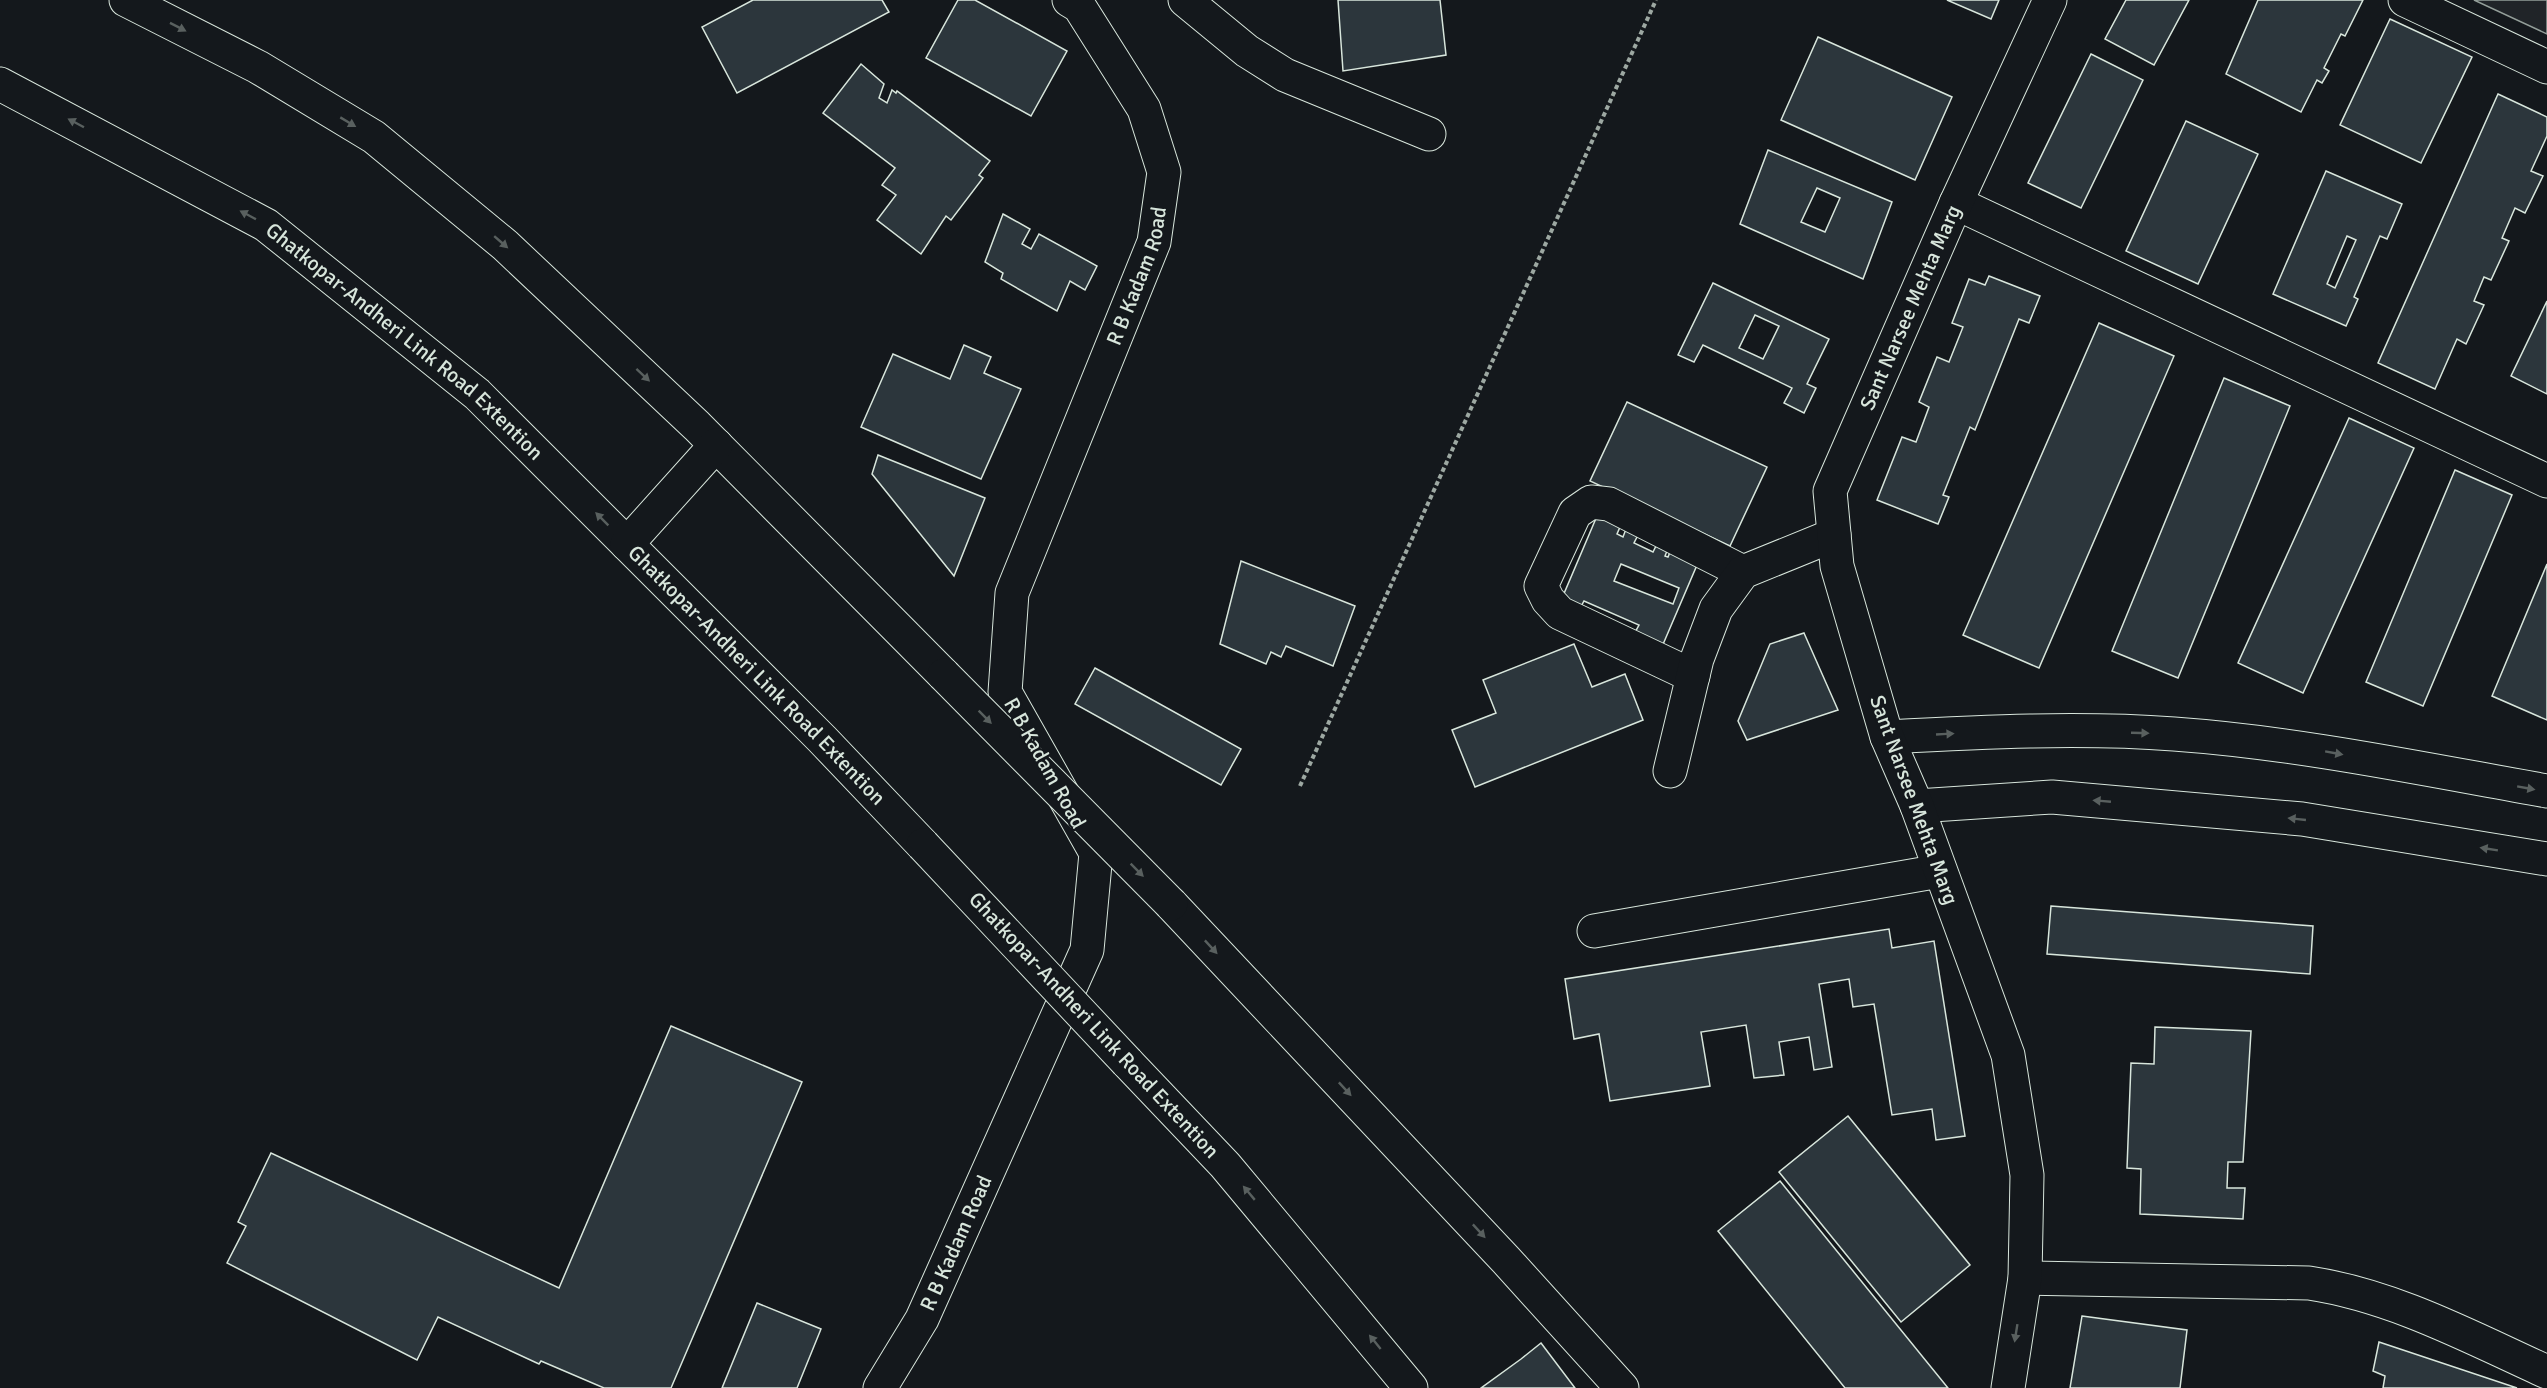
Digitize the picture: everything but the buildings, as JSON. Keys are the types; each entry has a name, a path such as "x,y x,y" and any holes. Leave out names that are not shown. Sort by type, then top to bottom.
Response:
{"street":[{"path":"126,0 258,67 374,137 505,244 716,445 1171,904 1506,1260 1622,1388"},
{"path":"1185,0 1247,51 1286,75 1429,134"},
{"name":"Sant Narsee Mehta Marg","path":"2008,1388 2025,1278 2027,1175 2008,1055 1917,806 1887,737 1837,567 1830,491 1956,203 2050,0"},
{"path":"2405,0 2547,67"},
{"name":"R B Kadam Road","path":"880,1388 922,1319 1087,950 1096,853 1005,692 1012,592 1154,242 1164,172 1144,109 1076,2"},
{"name":"Ghatkopar-Andheri Link Road Extention","path":"0,84 266,225 477,394 814,731 1225,1165 1411,1388"},
{"path":"1956,203 2547,481"},
{"path":"627,544 716,445"},
{"path":"1693,676 1560,613 1548,600 1541,586 1575,513 1591,502 1609,504 1743,572"},
{"path":"1670,771 1693,676 1716,609 1743,572 1834,535"},
{"path":"1887,737 2043,730 2173,734 2302,748 2547,791"},
{"path":"1917,806 2052,797 2302,819 2547,859"},
{"path":"1594,931 1940,871"},
{"path":"2025,1278 2309,1283 2333,1286 2413,1311 2547,1372"}],"path":[{"path":"1300,786 1656,0"}],"shaded area":[{"path":"2474,0 2547,0 2547,34"}]}
